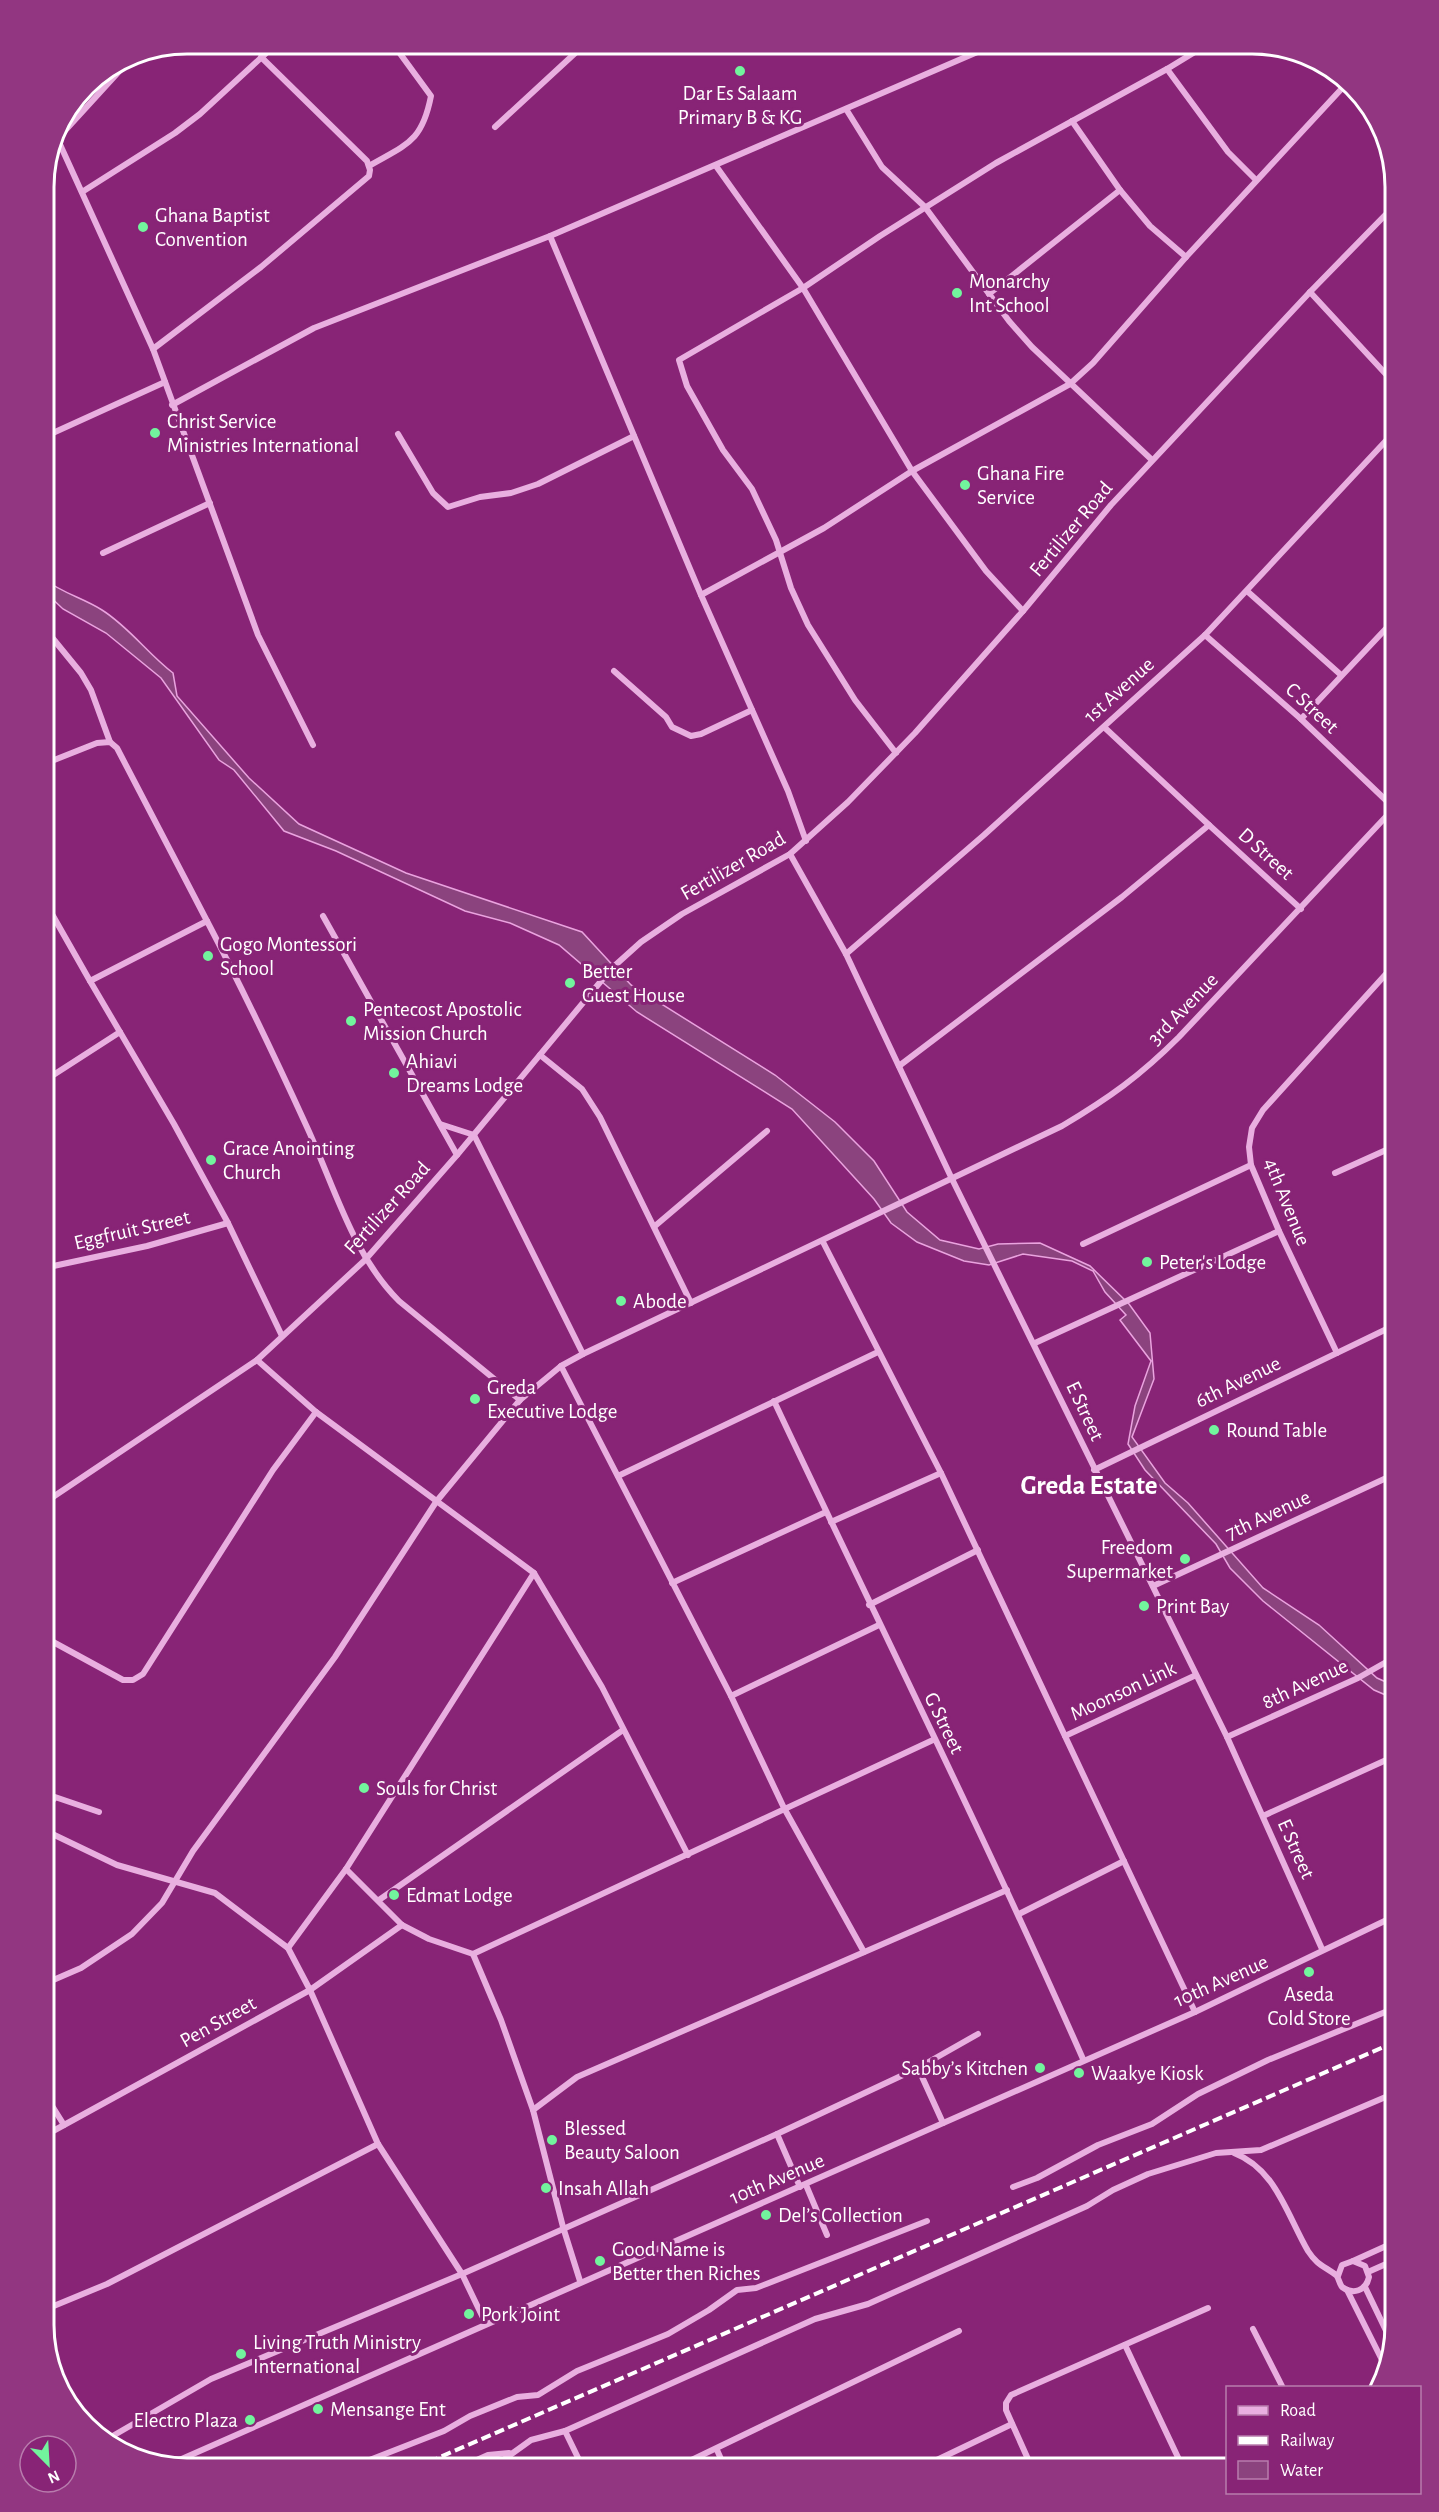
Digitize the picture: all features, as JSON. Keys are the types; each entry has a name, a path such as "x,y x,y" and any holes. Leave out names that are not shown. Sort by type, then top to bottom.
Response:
{"street":[{"path":"82,192 175,133 264,54"},
{"path":"369,166 404,146 418,134 426,119 431,96 400,54"},
{"path":"495,127 574,54"},
{"path":"172,405 314,328 550,236 973,54"},
{"path":"896,753 855,700 808,625 791,588 780,551 752,489 723,450 687,386 678,363 682,356 802,288 925,207 1192,54"},
{"path":"153,349 261,267 369,176 369,166 261,57"},
{"path":"1167,69 1228,152 1256,180"},
{"path":"68,129 111,79"},
{"path":"702,596 824,528 912,471 1070,384 1093,363 1186,257 1342,89"},
{"path":"846,109 882,166 925,207 989,294 1032,347 1152,460"},
{"path":"1072,121 1120,190 1150,226 1186,257"},
{"path":"61,146 153,349 258,635 312,745"},
{"path":"716,166 802,288 912,471 986,571 1023,611"},
{"path":"989,294 1120,190"},
{"name":"Fertilizer Road","path":"54,1496 257,1360 365,1260 474,1135 611,969 641,942 682,914 790,854 806,841 896,753 1023,611 1111,505 1385,215"},
{"path":"550,236 806,841"},
{"path":"1310,292 1385,373"},
{"path":"54,432 165,382"},
{"path":"398,434 434,493 448,507 480,497 511,493 538,484 634,436"},
{"name":"1st Avenue","path":"846,954 1205,635 1385,442"},
{"path":"103,553 210,503"},
{"path":"1247,591 1341,675"},
{"path":"1301,719 1385,629"},
{"name":"C Street","path":"1205,635 1301,719 1385,799"},
{"path":"54,641 81,673 91,690 110,742 117,748 207,921 306,1125 365,1260 399,1301 520,1400"},
{"path":"614,671 666,717 672,727 690,736 701,734 752,710"},
{"name":"D Street","path":"1104,727 1301,909"},
{"path":"54,760 97,743 110,742"},
{"name":"3rd Avenue","path":"54,1980 81,1968 132,1934 162,1903 193,1851 335,1657 436,1502 520,1400 561,1366 583,1354 823,1242 1062,1126 1117,1094 1146,1071 1385,819"},
{"path":"899,1066 1122,897 1209,825"},
{"name":"E Street","path":"790,854 846,954 952,1179 1035,1343 1194,1676 1227,1737 1322,1949"},
{"path":"323,916 457,1155"},
{"path":"54,918 174,1124 228,1223 282,1336"},
{"path":"90,981 207,921"},
{"name":"4th Avenue","path":"1337,1353 1279,1231 1251,1165 1249,1147 1252,1128 1263,1110 1385,975"},
{"path":"54,1075 120,1032"},
{"path":"540,1055 582,1089 600,1117 691,1303"},
{"path":"440,1124 474,1135 583,1354"},
{"path":"655,1226 767,1131"},
{"path":"1335,1173 1385,1150"},
{"path":"1083,1244 1251,1165"},
{"name":"Eggfruit Street","path":"54,1266 147,1246 228,1223"},
{"path":"1035,1343 1279,1231"},
{"path":"823,1242 941,1473 1195,2012"},
{"name":"6th Avenue","path":"1094,1470 1385,1330"},
{"path":"618,1476 878,1352"},
{"path":"257,1360 316,1412 534,1573 602,1687 688,1855"},
{"path":"561,1366 731,1696 784,1808 864,1953"},
{"name":"G Street","path":"774,1401 933,1740 1019,1914 1083,2060"},
{"path":"54,1642 123,1680 133,1680 143,1674 273,1470 316,1412"},
{"path":"831,1522 941,1473"},
{"name":"7th Avenue","path":"1153,1586 1385,1479"},
{"path":"672,1583 826,1512"},
{"path":"869,1605 978,1550"},
{"path":"288,1948 346,1869 534,1573"},
{"path":"731,1696 879,1625"},
{"name":"8th Avenue","path":"1227,1737 1358,1678 1385,1663"},
{"name":"Moonson Link","path":"1065,1736 1194,1676"},
{"path":"379,1900 623,1730"},
{"path":"346,1869 402,1925 429,1938 473,1954 933,1740"},
{"path":"1263,1816 1385,1761"},
{"path":"54,1798 99,1812"},
{"path":"54,1835 117,1865 215,1893 288,1948 310,1990 378,2144 462,2274 486,2324"},
{"path":"1019,1914 1124,1861"},
{"path":"533,2110 577,2077 1007,1890"},
{"name":"10th Avenue","path":"184,2458 580,2281 803,2186 1195,2012 1298,1965 1322,1949 1385,1921"},
{"name":"Pen Street","path":"54,2130 310,1990 402,1925"},
{"path":"473,1954 505,2029 533,2110 563,2227 580,2281"},
{"path":"1013,2187 1037,2178 1098,2145 1152,2124 1197,2094 1268,2060 1385,2012"},
{"path":"113,2436 211,2379 462,2274 563,2227 777,2134 918,2067 978,2034"},
{"path":"918,2067 943,2123"},
{"path":"505,2458 531,2440 564,2432 815,2319 868,2304 1087,2206 1113,2190 1148,2174 1216,2153 1261,2150 1385,2097"},
{"path":"54,2109 64,2125"},
{"path":"777,2134 827,2235"},
{"path":"54,2306 107,2284 378,2144"},
{"path":"1231,2152 1250,2159 1264,2173 1287,2204 1313,2258 1324,2270 1338,2276"},
{"path":"375,2458 444,2431 470,2416 517,2397 538,2395 577,2371 668,2334 709,2310 737,2290 756,2288 927,2221"},
{"path":"1365,2287 1353,2292 1342,2287 1338,2276 1342,2265 1385,2247"},
{"path":"1353,2261 1365,2266 1368,2272 1365,2287 1385,2328"},
{"path":"1368,2272 1385,2264"},
{"path":"1347,2290 1380,2357"},
{"path":"1027,2458 1006,2409 1006,2403 1011,2395 1208,2308"},
{"path":"1253,2329 1282,2386"},
{"path":"698,2458 959,2331"},
{"path":"1125,2344 1178,2458"},
{"path":"941,2458 1012,2424"},
{"path":"564,2432 578,2458"},
{"path":"717,2450 721,2458"},
{"path":"481,2458 488,2455 511,2453"}],"water":[{"path":"54,585 95,606 130,632 173,673 177,696 249,778 299,824 406,873 582,932 631,985 775,1075 835,1122 874,1161 907,1212 940,1240 979,1249 998,1244 1040,1243 1090,1266 1129,1304 1150,1333 1154,1379 1132,1437 1165,1483 1188,1503 1263,1588 1319,1625 1377,1678 1385,1682 1385,1695 1374,1690 1263,1601 1230,1568 1216,1544 1145,1470 1128,1444 1135,1406 1151,1361 1120,1320 1126,1315 1105,1292 1093,1271 1072,1261 1023,1254 989,1265 964,1261 917,1242 891,1223 874,1199 792,1109 637,1012 559,945 510,923 465,911 336,851 284,831 234,770 219,760 161,678 106,633 63,609 54,600"}],"railway":[{"path":"438,2458 1385,2046"}],"place":[{"name":"Dar Es Salaam Primary B & KG","path":"740,71"},
{"name":"Ghana Baptist Convention","path":"143,227"},
{"name":"Monarchy Int School","path":"957,293"},
{"name":"Christ Service Ministries International","path":"155,433"},
{"name":"Ghana Fire Service","path":"965,485"},
{"name":"Gogo Montessori School","path":"208,956"},
{"name":"Better Guest House","path":"570,983"},
{"name":"Pentecost Apostolic Mission Church","path":"351,1021"},
{"name":"Ahiavi Dreams Lodge","path":"394,1073"},
{"name":"Grace Anointing Church","path":"211,1160"},
{"name":"Peter's Lodge","path":"1147,1262"},
{"name":"Abode","path":"621,1301"},
{"name":"Greda Executive Lodge","path":"475,1399"},
{"name":"Round Table","path":"1214,1430"},
{"name":"Freedom Supermarket","path":"1185,1559"},
{"name":"Print Bay","path":"1144,1606"},
{"name":"Souls for Christ","path":"364,1788"},
{"name":"Edmat Lodge","path":"394,1895"},
{"name":"Aseda Cold Store","path":"1309,1972"},
{"name":"Sabby’s Kitchen","path":"1040,2068"},
{"name":"Waakye Kiosk","path":"1079,2073"},
{"name":"Blessed Beauty Saloon","path":"552,2140"},
{"name":"Insah Allah","path":"546,2188"},
{"name":"Del’s Collection","path":"766,2215"},
{"name":"Good Name is Better then Riches","path":"600,2261"},
{"name":"Pork Joint","path":"469,2314"},
{"name":"Living Truth Ministry International","path":"241,2354"},
{"name":"Mensange Ent","path":"318,2409"},
{"name":"Electro Plaza","path":"250,2420"}],"district":[{"name":"Greda Estate","path":"1089,1485"}]}
